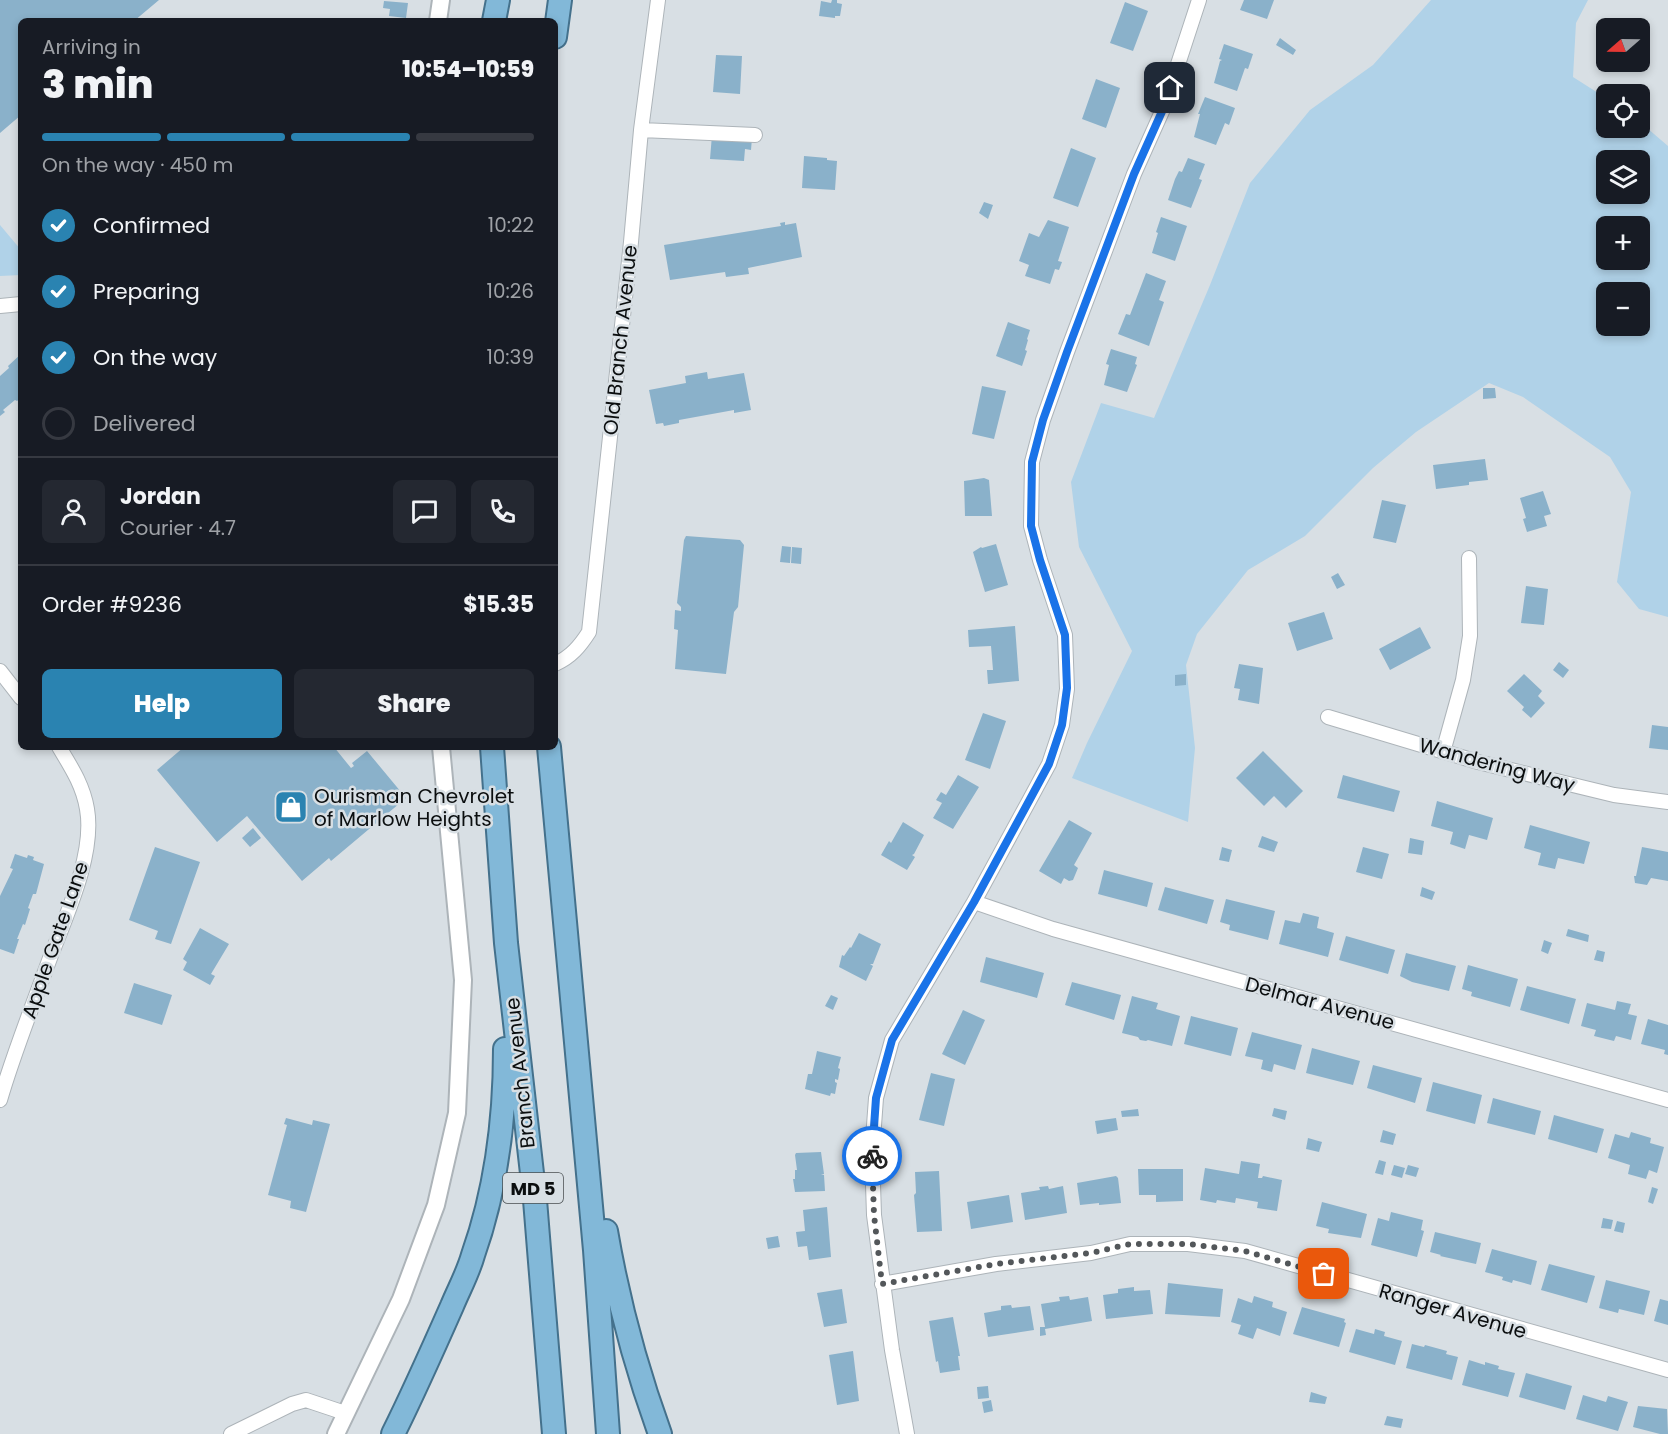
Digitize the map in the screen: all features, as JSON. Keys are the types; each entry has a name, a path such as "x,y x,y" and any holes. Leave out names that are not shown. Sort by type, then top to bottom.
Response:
{"highway":[{"path":"495,18 498,0"},
{"path":"558,18 560,0"},
{"name":"Branch Avenue","path":"492,750 506,943 535,1200 554,1434"},
{"name":"MD 5","path":"549,750 595,1250 608,1434"},
{"path":"393,1434 424,1370 474,1255 489,1197 505,1094 506,943"},
{"path":"578,1052 617,1293 640,1380 660,1434"}],"street":[{"path":"438,18 441,0"},
{"name":"Old Branch Avenue","path":"558,663 566,659 581,645 589,632 631,242 640,130 658,0"},
{"path":"907,1434 891,1350 874,1215 872,1153 876,1098 892,1040 974,902 1049,764 1062,725 1067,688 1065,635 1031,526 1032,462 1043,420 1067,352 1134,174 1164,107 1199,0"},
{"path":"640,130 755,135"},
{"path":"0,306 18,304"},
{"path":"1443,752 1463,680 1470,636 1468,558"},
{"path":"0,671 18,694"},
{"name":"Wandering Way","path":"1328,717 1478,762 1614,795 1668,802"},
{"name":"Apple Gate Lane","path":"0,1100 9,1069 76,890 86,853 87,811 79,780 61,750"},
{"path":"336,1434 401,1299 436,1205 457,1113 463,980 441,750"},
{"name":"Delmar Avenue","path":"974,902 1053,929 1668,1100"},
{"name":"Ranger Avenue","path":"882,1284 996,1264 1091,1253 1130,1244 1188,1244 1245,1251 1668,1371"},
{"path":"231,1434 292,1404 306,1400 345,1413"}],"shaded area":[{"path":"1431,0 1588,0 1576,23 1573,77 1596,92 1596,138 1650,138 1650,131 1668,146 1668,617 1639,609 1617,582 1631,492 1610,457 1523,397 1489,383 1416,432 1373,468 1305,536 1248,570 1197,634 1186,665 1195,748 1188,822 1072,778 1132,651 1079,547 1071,482 1101,403 1154,418 1250,183 1310,110 1373,65"},
{"path":"0,225 18,246 18,275 0,276"}],"building":[{"path":"0,0 159,0 138,18 18,18 18,118 0,133"},
{"path":"832,0 837,0 837,3 842,4 840,16 835,16 835,18 819,16 821,1 831,3"},
{"path":"1244,0 1274,0 1267,19 1240,10"},
{"path":"384,1 408,3 406,18 389,16 390,9 383,8"},
{"path":"1125,2 1148,11 1133,51 1110,43"},
{"path":"1280,38 1296,50 1293,55 1276,45"},
{"path":"1224,44 1253,54 1237,91 1214,83 1222,60 1219,59"},
{"path":"716,55 742,56 740,94 713,92"},
{"path":"1096,79 1120,88 1106,128 1082,119"},
{"path":"1205,97 1235,108 1229,125 1225,123 1216,145 1194,137 1200,114 1198,114"},
{"path":"712,135 752,138 751,150 745,149 744,161 710,159"},
{"path":"1071,148 1096,158 1078,207 1053,198"},
{"path":"804,156 837,161 835,190 802,188"},
{"path":"1188,158 1205,164 1199,179 1202,180 1191,208 1168,200 1175,179 1179,171 1182,172"},
{"path":"984,202 993,205 988,219 979,213"},
{"path":"1161,217 1187,226 1175,261 1152,253"},
{"path":"1048,220 1069,227 1058,261 1062,262 1059,270 1055,269 1050,284 1025,276 1029,265 1019,261 1029,233 1039,237"},
{"path":"785,222 785,225 796,223 802,257 748,268 749,274 726,277 725,272 670,280 664,245 781,226 780,223"},
{"path":"1146,273 1166,281 1159,300 1164,302 1149,346 1118,334 1126,314 1130,315"},
{"path":"1008,322 1030,330 1022,366 996,356"},
{"path":"1111,349 1137,357 1135,364 1137,365 1127,392 1104,385 1109,365 1106,364"},
{"path":"18,357 18,400 15,400 3,410 5,412 0,416 0,376 9,368 8,366"},
{"path":"707,372 708,379 744,373 751,410 734,413 734,410 679,420 679,423 664,426 663,423 656,424 649,390 686,383 685,376"},
{"path":"982,386 1006,391 994,439 972,434"},
{"path":"1483,388 1495,388 1496,398 1483,399"},
{"path":"1485,459 1488,480 1436,489 1433,465"},
{"path":"984,478 989,480 992,516 965,516 964,481"},
{"path":"1543,491 1551,514 1544,516 1547,526 1527,532 1523,519 1526,518 1520,498"},
{"path":"1382,500 1406,505 1396,543 1373,538"},
{"path":"686,536 740,540 744,545 738,607 734,612 726,674 675,669 678,630 674,629 675,610 681,611 677,603"},
{"path":"996,544 1008,585 985,592 973,552 981,547"},
{"path":"782,546 791,547 790,563 780,562"},
{"path":"792,547 802,548 801,564 791,563"},
{"path":"1338,573 1345,585 1337,589 1331,577"},
{"path":"1526,586 1548,589 1544,625 1521,623"},
{"path":"1324,612 1333,639 1297,651 1288,623"},
{"path":"1015,626 1019,681 988,684 987,670 993,670 991,646 969,647 968,630"},
{"path":"1420,627 1431,648 1390,670 1379,649"},
{"path":"1559,662 1569,670 1563,678 1553,670"},
{"path":"1239,664 1263,668 1259,704 1238,700 1240,689 1234,688"},
{"path":"1186,674 1186,685 1175,686 1175,675"},
{"path":"1524,674 1542,691 1538,696 1545,703 1531,718 1522,710 1524,707 1507,691"},
{"path":"983,713 1006,721 990,769 965,760"},
{"path":"1652,725 1668,727 1668,750 1649,748"},
{"name":"Ourisman Chevrolet of Marlow Heights","path":"180,750 336,750 351,768 354,766 352,763 367,751 406,798 331,861 329,858 302,881 247,816 217,842 157,770"},
{"path":"1263,751 1303,791 1286,808 1274,796 1264,806 1236,778"},
{"path":"958,775 979,787 953,829 933,818 942,803 936,800 941,792 946,795"},
{"path":"1343,775 1400,791 1394,812 1337,798"},
{"path":"1437,801 1493,818 1487,840 1469,835 1465,849 1450,844 1453,832 1431,826"},
{"path":"1069,820 1092,833 1074,865 1078,868 1073,880 1069,881 1064,878 1061,884 1039,871"},
{"path":"903,822 924,835 912,855 915,857 907,870 881,855"},
{"path":"1530,825 1590,842 1584,864 1558,858 1555,869 1538,865 1541,853 1524,848"},
{"path":"253,828 261,838 250,847 242,838"},
{"path":"1262,836 1278,842 1274,852 1258,847"},
{"path":"1410,838 1424,841 1422,855 1408,853"},
{"path":"155,847 200,862 171,944 155,939 158,931 129,920"},
{"path":"1222,847 1232,850 1229,862 1219,860"},
{"path":"1363,847 1389,854 1382,879 1356,872"},
{"path":"1642,847 1668,852 1668,881 1651,878 1647,885 1635,883 1634,876 1636,876"},
{"path":"15,854 27,858 28,855 34,857 33,860 44,864 36,894 33,894 28,908 30,909 25,925 23,924 17,939 19,939 14,954 0,949 0,896 13,869 10,868"},
{"path":"1104,870 1153,883 1147,907 1098,894"},
{"path":"1165,887 1214,900 1207,924 1158,910"},
{"path":"1422,887 1435,892 1432,900 1420,896"},
{"path":"1226,899 1275,911 1268,940 1229,930 1230,925 1220,922"},
{"path":"1303,913 1319,917 1317,928 1334,933 1328,957 1279,944 1285,920 1300,923"},
{"path":"200,928 229,944 211,974 215,976 210,985 183,970 187,962 183,959"},
{"path":"1568,929 1589,935 1588,942 1566,936"},
{"path":"859,933 881,944 873,964 870,964 873,966 866,981 839,967 842,955 844,956 851,948"},
{"path":"1346,936 1395,950 1388,974 1339,960"},
{"path":"1544,940 1552,943 1548,954 1541,951"},
{"path":"1597,950 1605,952 1603,962 1594,960"},
{"path":"1406,953 1456,966 1449,991 1412,982 1400,976"},
{"path":"986,957 1044,973 1037,998 980,982"},
{"path":"1468,965 1518,979 1510,1007 1471,996 1472,992 1462,989"},
{"path":"1072,982 1121,995 1114,1020 1065,1005"},
{"path":"134,983 172,995 162,1025 124,1013"},
{"path":"1527,986 1576,999 1569,1024 1520,1010"},
{"path":"831,995 838,998 833,1010 825,1006"},
{"path":"1132,996 1158,1003 1156,1009 1180,1016 1172,1046 1140,1040 1138,1037 1122,1033"},
{"path":"1617,1001 1631,1004 1628,1014 1637,1016 1631,1040 1616,1036 1614,1041 1594,1036 1596,1030 1581,1026 1587,1003 1615,1010"},
{"path":"963,1010 985,1020 965,1065 942,1054"},
{"path":"1191,1016 1238,1028 1231,1056 1184,1044"},
{"path":"1648,1019 1668,1025 1668,1055 1664,1054 1665,1050 1641,1044"},
{"path":"1252,1032 1302,1045 1295,1070 1274,1064 1272,1072 1261,1069 1263,1060 1245,1056"},
{"path":"1312,1048 1360,1061 1353,1085 1306,1073"},
{"path":"817,1051 841,1057 838,1080 835,1079 837,1083 835,1094 831,1093 830,1096 805,1089 808,1074 812,1074"},
{"path":"1373,1065 1422,1078 1415,1103 1367,1088"},
{"path":"931,1073 955,1079 944,1126 919,1120"},
{"path":"1433,1082 1482,1095 1475,1124 1426,1111"},
{"path":"1493,1098 1541,1111 1535,1135 1487,1123"},
{"path":"1274,1108 1287,1111 1285,1120 1272,1116"},
{"path":"1138,1109 1139,1116 1122,1117 1121,1111"},
{"path":"1554,1115 1604,1129 1597,1153 1548,1139"},
{"path":"286,1118 312,1125 313,1120 330,1124 306,1212 290,1208 291,1201 268,1195 287,1125 284,1124"},
{"path":"1116,1118 1118,1130 1097,1134 1095,1121"},
{"path":"1383,1130 1396,1134 1393,1145 1380,1142"},
{"path":"1631,1132 1651,1138 1650,1143 1664,1147 1657,1173 1649,1170 1646,1179 1628,1174 1630,1165 1608,1158 1615,1134 1629,1138"},
{"path":"1308,1138 1322,1142 1319,1152 1306,1149"},
{"path":"821,1152 824,1174 821,1174 824,1175 825,1191 795,1192 793,1179 795,1179 795,1170 797,1170 796,1153"},
{"path":"1379,1160 1386,1162 1383,1175 1375,1173"},
{"path":"1241,1161 1260,1164 1258,1178 1263,1176 1282,1180 1277,1211 1257,1208 1258,1202 1236,1198 1235,1203 1200,1200 1205,1168 1239,1174"},
{"path":"1394,1165 1405,1168 1402,1178 1391,1175"},
{"path":"1408,1165 1419,1168 1416,1177 1405,1174"},
{"path":"1138,1169 1183,1169 1183,1201 1156,1202 1156,1195 1139,1195"},
{"path":"939,1171 942,1231 917,1232 915,1172"},
{"path":"1116,1176 1121,1203 1080,1205 1077,1183"},
{"path":"1048,1186 1049,1189 1063,1186 1067,1213 1025,1220 1021,1193 1040,1190 1039,1187"},
{"path":"1652,1187 1658,1189 1653,1204 1648,1202"},
{"path":"1009,1195 1013,1222 971,1229 967,1202"},
{"path":"1322,1202 1367,1214 1361,1238 1328,1233 1329,1229 1316,1226"},
{"path":"827,1207 831,1257 809,1260 807,1246 798,1247 796,1232 805,1231 803,1210"},
{"path":"1391,1212 1423,1220 1421,1230 1424,1231 1417,1257 1371,1245 1378,1218 1389,1221"},
{"path":"1603,1218 1613,1220 1611,1229 1601,1228"},
{"path":"1617,1221 1625,1223 1623,1233 1614,1231"},
{"path":"1435,1232 1481,1243 1476,1264 1430,1252"},
{"path":"778,1236 780,1247 768,1249 766,1238"},
{"path":"1492,1249 1537,1261 1531,1285 1513,1280 1512,1283 1502,1280 1503,1277 1485,1272"},
{"path":"1549,1264 1595,1276 1587,1303 1541,1290"},
{"path":"1606,1280 1650,1291 1644,1315 1619,1309 1618,1313 1599,1308"},
{"path":"1168,1283 1223,1289 1220,1317 1165,1314"},
{"path":"1134,1287 1134,1291 1150,1290 1153,1314 1106,1319 1103,1295 1118,1293 1118,1289"},
{"path":"842,1289 847,1323 824,1327 817,1293"},
{"path":"1069,1296 1070,1300 1088,1297 1092,1321 1045,1329 1046,1335 1040,1336 1040,1327 1045,1327 1041,1304 1060,1301 1059,1297"},
{"path":"1254,1296 1273,1302 1272,1307 1287,1312 1280,1336 1257,1328 1253,1339 1238,1334 1241,1325 1231,1322 1238,1298 1252,1303"},
{"path":"1660,1299 1668,1301 1668,1325 1654,1321"},
{"path":"1011,1305 1012,1308 1030,1306 1034,1330 988,1337 984,1313 1001,1310 1001,1306"},
{"path":"1302,1307 1345,1319 1346,1323 1339,1347 1293,1334"},
{"path":"953,1317 960,1356 958,1356 960,1370 940,1373 929,1321"},
{"path":"1356,1329 1374,1334 1375,1329 1385,1332 1384,1336 1402,1341 1395,1365 1349,1352"},
{"path":"1412,1344 1447,1351 1446,1354 1458,1357 1452,1380 1406,1368"},
{"path":"853,1351 859,1401 837,1405 829,1355"},
{"path":"1469,1360 1485,1365 1485,1362 1499,1366 1498,1369 1515,1373 1508,1397 1462,1385"},
{"path":"1526,1373 1572,1386 1565,1410 1519,1397"},
{"path":"988,1386 989,1398 978,1399 977,1387"},
{"path":"1311,1392 1327,1397 1325,1404 1309,1402"},
{"path":"1583,1395 1606,1402 1608,1396 1628,1402 1618,1431 1576,1419"},
{"path":"991,1400 993,1411 984,1413 982,1402"},
{"path":"1638,1406 1667,1409 1668,1434 1633,1427"},
{"path":"1387,1416 1403,1419 1401,1428 1384,1425"}],"way so far":[{"path":"872,1156 874,1215 882,1284 996,1264 1091,1253 1130,1244 1188,1244 1245,1251 1324,1274"}],"place":[{"name":"Ourisman Chevrolet of Marlow Heights","path":"291,807"}],"route":[{"path":"872,1156 876,1098 892,1040 974,902 1049,764 1062,725 1067,688 1065,635 1031,526 1032,462 1043,420 1067,352 1134,174 1164,107 1170,88"}]}
